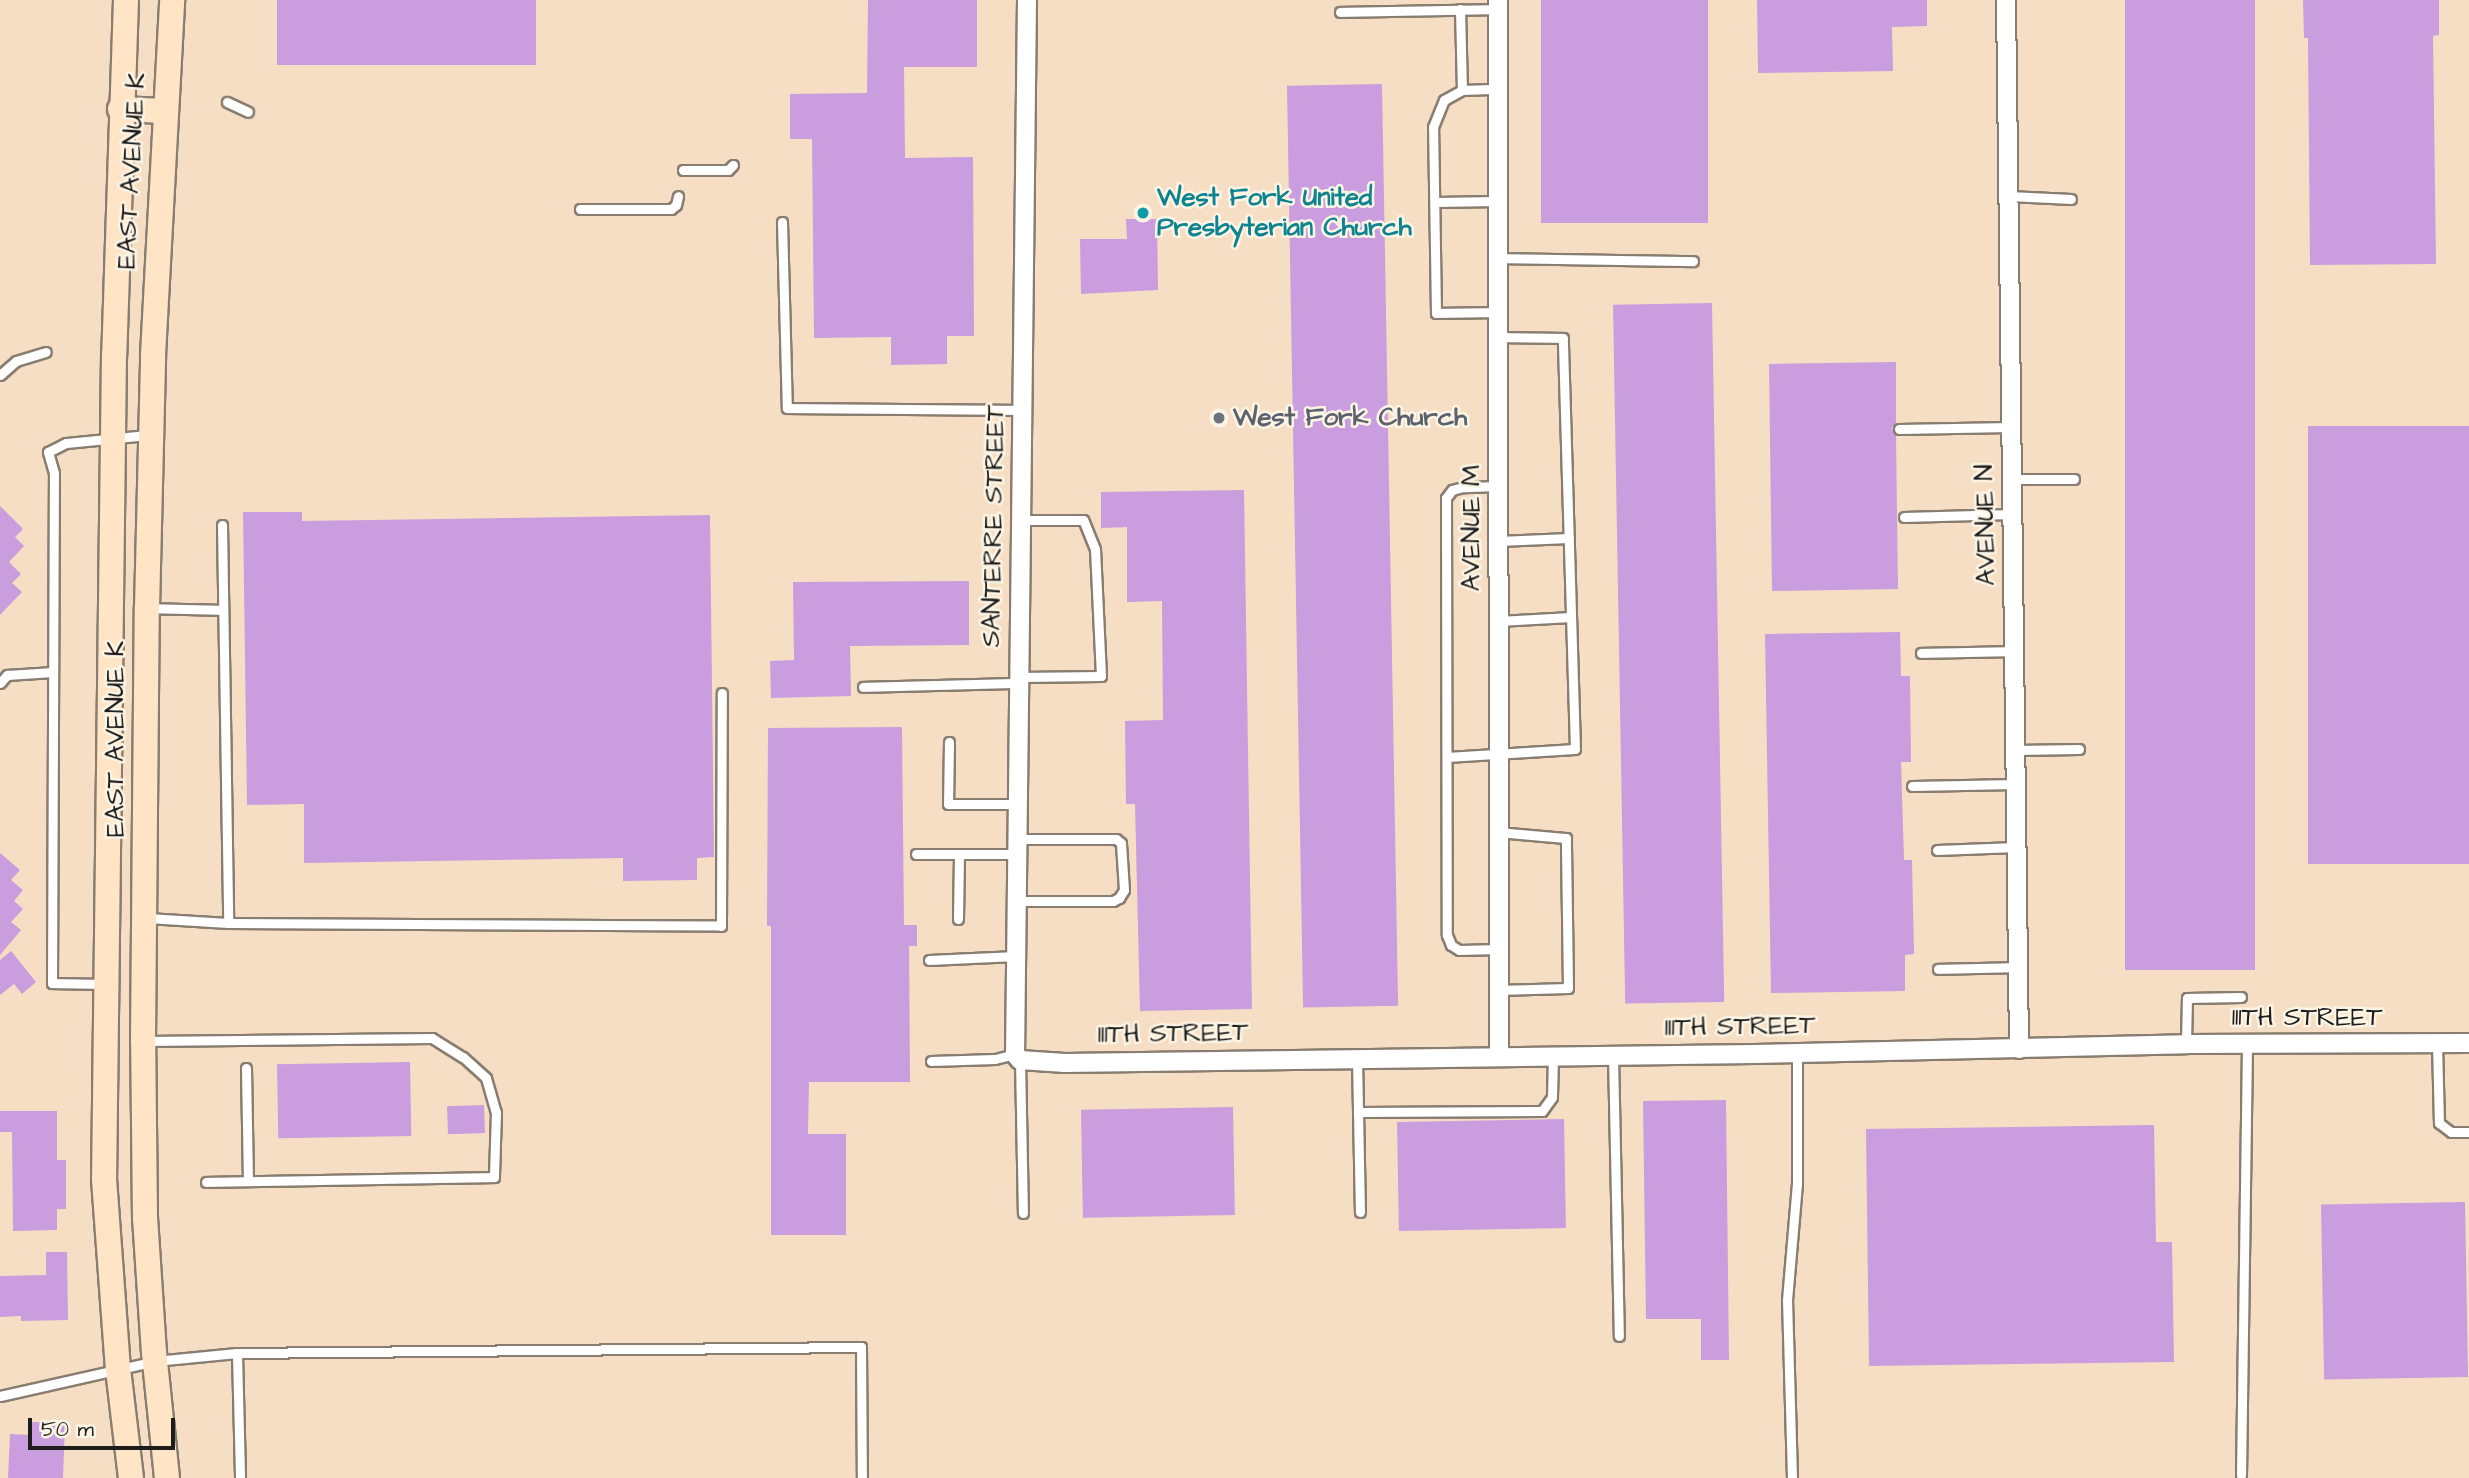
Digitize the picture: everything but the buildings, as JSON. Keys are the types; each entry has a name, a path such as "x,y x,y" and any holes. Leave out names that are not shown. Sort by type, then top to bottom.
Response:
{"street":[{"name":"EAST AVENUE K","path":"126,0 120,109 112,440 108,1040 104,1180 118,1368 131,1478"},
{"name":"EAST AVENUE K","path":"167,1478 145,1218 143,1041 150,435 164,111 172,0"},
{"name":"SANTERRE STREET","path":"1017,1057 1016,901 1027,0"},
{"name":"AVENUE N","path":"2006,0 2019,1049"},
{"name":"AVENUE M","path":"1498,4 1499,1056"},
{"path":"120,109 164,111"},
{"path":"114,354 153,355"},
{"path":"109,920 146,917"},
{"path":"108,1040 143,1041"},
{"name":"111TH STREET","path":"1017,1057 1065,1063 1797,1053 2186,1044 2469,1043"}],"lane":[{"path":"1340,12 1460,9 1498,4"},
{"path":"1460,9 1461,90"},
{"path":"1498,89 1461,90 1444,100 1433,127 1436,313 1498,312"},
{"path":"227,102 248,112"},
{"path":"682,170 728,170 733,165"},
{"path":"580,209 671,209 676,205 678,196"},
{"path":"2008,197 2071,199"},
{"path":"1435,201 1498,201"},
{"path":"782,222 787,408 1022,410"},
{"path":"1498,258 1693,261"},
{"path":"1447,757 1575,749 1563,338 1498,337"},
{"path":"0,375 16,360 46,352"},
{"path":"1899,429 2011,427"},
{"path":"108,984 52,983 54,473 48,452 66,443 150,435"},
{"path":"2012,479 2074,479"},
{"path":"1498,486 1463,487 1452,490 1447,498 1447,935 1451,945 1459,950 1499,949"},
{"path":"1904,517 2012,514"},
{"path":"863,688 1101,676 1095,549 1083,520 1021,520"},
{"path":"222,524 228,923"},
{"path":"1498,541 1569,538"},
{"path":"147,608 223,610"},
{"path":"1499,621 1571,617"},
{"path":"1922,653 2014,651"},
{"path":"0,683 7,675 53,672"},
{"path":"146,917 228,923 720,926 722,693"},
{"path":"949,742 948,804 1017,804"},
{"path":"2015,750 2079,749"},
{"path":"1912,786 2015,784"},
{"path":"1498,989 1568,988 1566,838 1499,832"},
{"path":"916,854 959,854 1116,839 1121,843 1124,890 1119,898 1113,901 1016,901"},
{"path":"1937,849 2016,847"},
{"path":"958,919 959,854"},
{"path":"929,960 1016,956"},
{"path":"1938,969 2018,967"},
{"path":"2186,1044 2187,998 2241,997"},
{"path":"143,1041 432,1038 463,1057 486,1078 496,1112 494,1177 206,1182"},
{"path":"2437,1043 2439,1123 2451,1132 2469,1132"},
{"path":"2241,1475 2247,1044"},
{"path":"1791,1478 1787,1300 1797,1184 1797,1053"},
{"path":"1613,1055 1619,1336"},
{"path":"1358,1112 1542,1111 1552,1097 1553,1056"},
{"path":"931,1060 1017,1057 1023,1213"},
{"path":"1357,1058 1360,1212"},
{"path":"246,1068 247,1181"},
{"path":"0,1396 155,1361 237,1353 861,1347 862,1478"},
{"path":"237,1353 240,1478"}],"place":[{"name":"West Fork United Presbyterian Church","path":"1143,213"},
{"name":"West Fork Church","path":"1219,418"}]}
